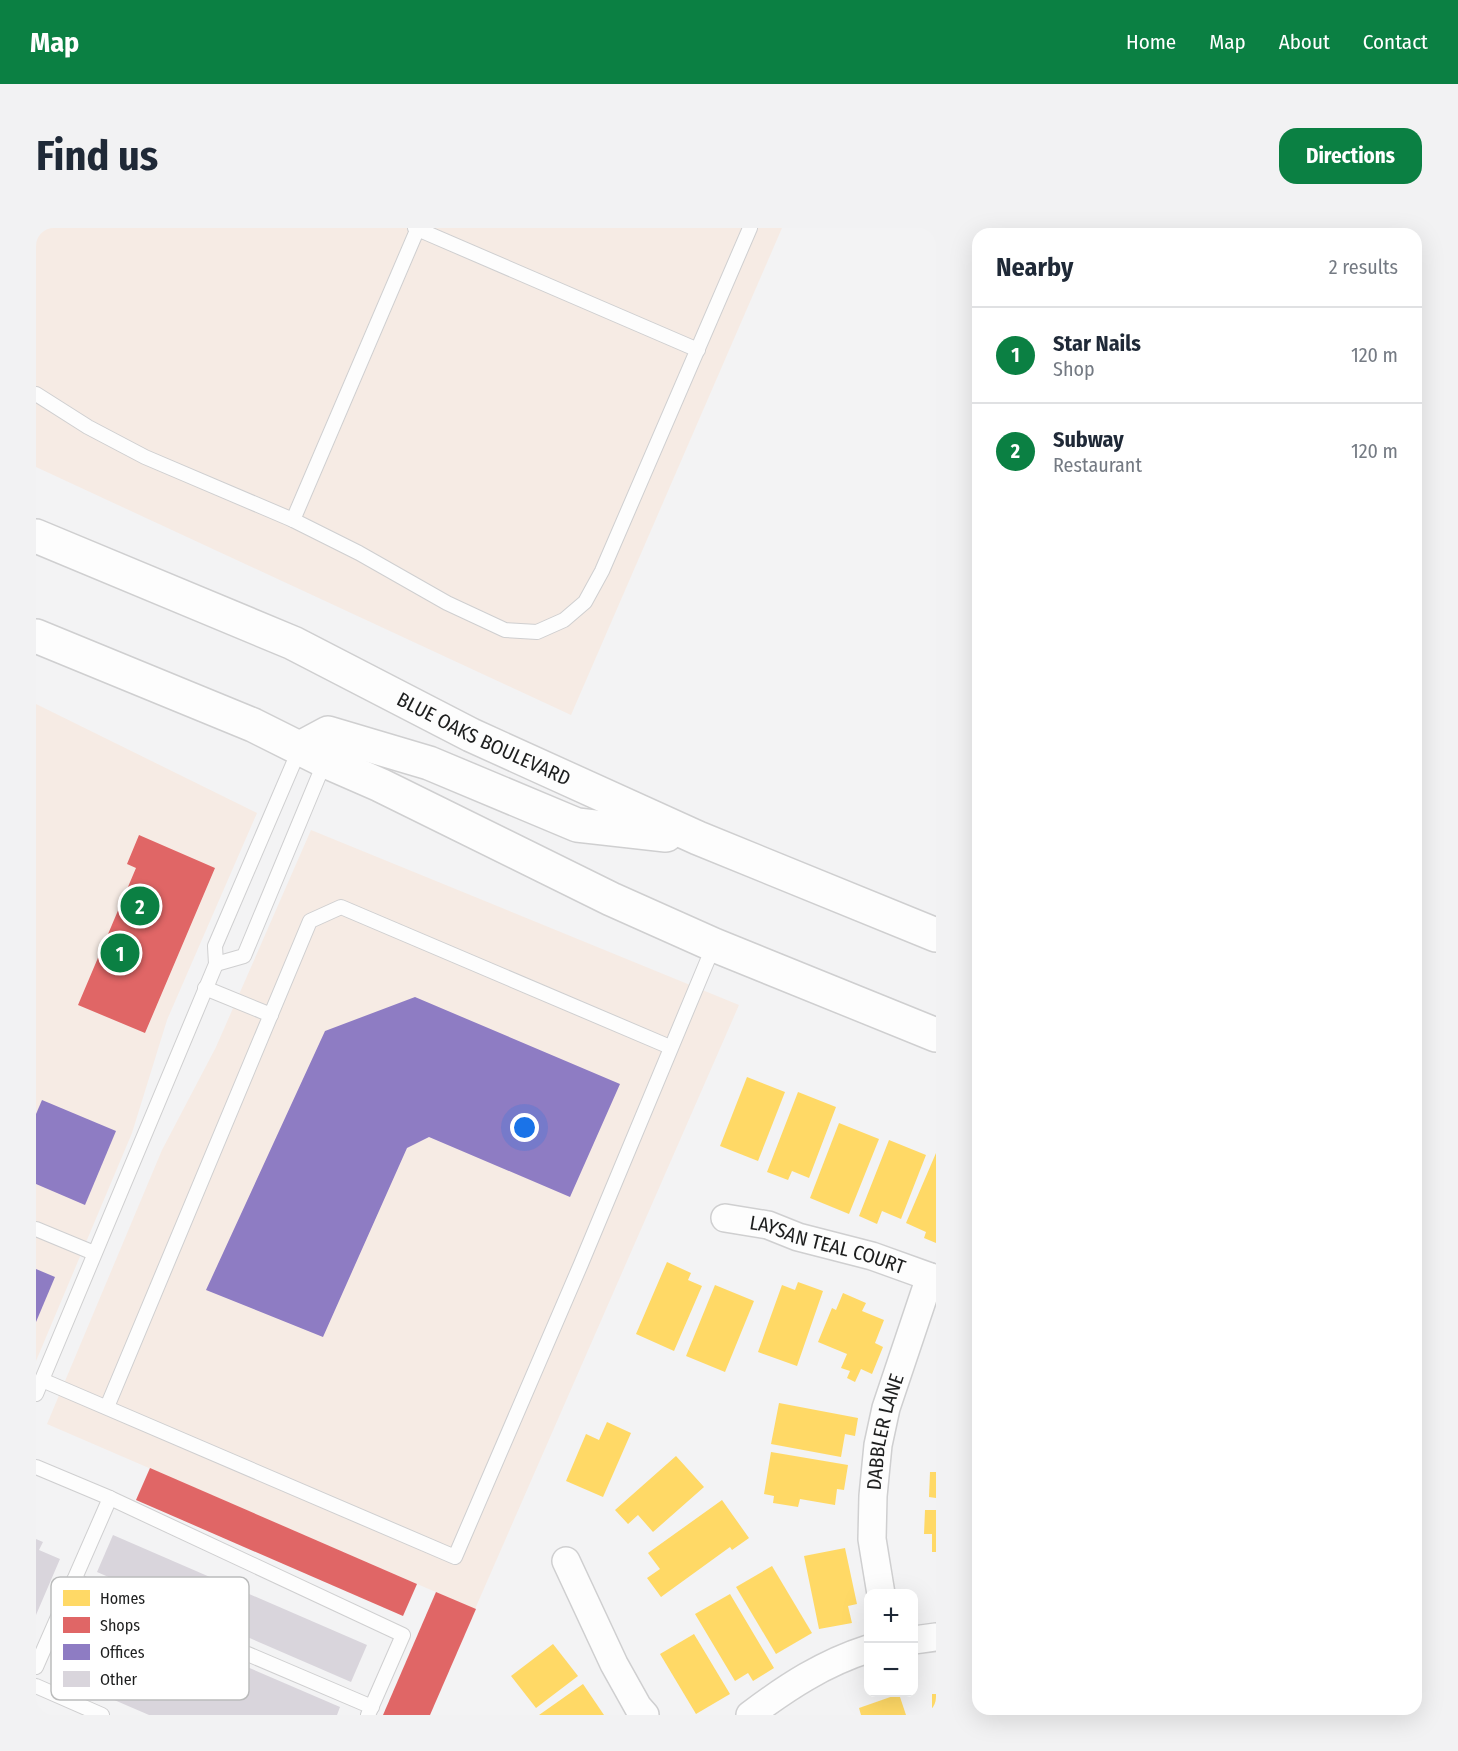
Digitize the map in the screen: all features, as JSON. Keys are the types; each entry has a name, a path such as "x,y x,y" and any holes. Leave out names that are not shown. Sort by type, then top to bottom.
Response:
{"main road":[{"name":"BLUE OAKS BOULEVARD","path":"36,536 293,643 471,735 698,838 936,935"},
{"path":"36,636 253,725 611,898 714,945 936,1035"},
{"path":"312,755 328,732 429,763 578,825 698,838"}],"street":[{"name":"LAYSAN TEAL COURT","path":"725,1218 768,1225 807,1240 872,1256 933,1278"},
{"name":"DABBLER LANE","path":"880,1589 872,1539 878,1445 886,1408 933,1278"},
{"path":"566,1561 614,1664 638,1707 645,1715"},
{"path":"918,1639 936,1637"},
{"path":"750,1715 782,1691 815,1671 864,1650"}],"lane":[{"path":"293,520 417,228 698,350"},
{"path":"36,394 88,427 145,457 293,520 359,553 447,603 505,630 537,632 564,620 585,602 602,571 750,228"},
{"path":"36,1394 216,964 215,946 312,755"},
{"path":"216,964 244,956 312,755"},
{"path":"106,1407 310,921 341,907 670,1047"},
{"path":"42,1380 455,1557 581,1264 714,945"},
{"path":"205,988 271,1015"},
{"path":"36,1229 94,1253"},
{"path":"36,1467 110,1498 403,1635 370,1711 249,1657"},
{"path":"75,1577 110,1498"},
{"path":"36,1667 51,1633"},
{"path":"36,1686 51,1693"},
{"path":"68,1700 102,1715"}],"shaded area":[{"path":"36,228 782,228 571,715 36,467"},
{"path":"36,704 257,813 167,1020 132,1133 36,1361"},
{"path":"311,830 739,1005 475,1609 47,1424 162,1150 216,1047"}],"building: Homes":[{"path":"747,1077 785,1092 758,1161 720,1146"},
{"path":"798,1092 836,1107 809,1178 792,1171 788,1180 767,1172"},
{"path":"839,1123 879,1139 849,1214 810,1198"},
{"path":"889,1140 926,1155 901,1219 882,1211 877,1224 859,1216"},
{"path":"936,1153 936,1243 924,1238 926,1232 906,1223"},
{"path":"667,1262 691,1273 688,1280 702,1286 674,1351 636,1334"},
{"path":"798,1282 823,1291 797,1366 758,1352 782,1285 795,1290"},
{"path":"715,1285 754,1301 725,1372 686,1356"},
{"path":"843,1293 866,1303 862,1311 884,1320 875,1343 883,1347 872,1374 861,1369 855,1382 847,1378 850,1371 841,1368 847,1354 818,1342 832,1308 836,1310"},
{"path":"779,1403 858,1418 855,1436 845,1434 841,1457 771,1444"},
{"path":"607,1422 631,1433 603,1497 566,1481 586,1434 599,1440"},
{"path":"771,1452 848,1465 844,1490 837,1489 835,1505 800,1499 798,1507 773,1503 774,1496 764,1494"},
{"path":"676,1456 704,1487 653,1532 638,1515 628,1524 615,1510"},
{"path":"930,1472 936,1472 936,1498 929,1497"},
{"path":"722,1500 749,1538 732,1550 730,1547 661,1597 647,1578 660,1569 648,1553"},
{"path":"925,1510 936,1510 936,1552 932,1552 932,1534 924,1534"},
{"path":"845,1548 857,1604 848,1606 852,1623 819,1629 804,1556"},
{"path":"772,1566 812,1633 776,1654 736,1587"},
{"path":"730,1594 774,1668 753,1681 748,1673 735,1681 695,1614"},
{"path":"694,1634 730,1694 696,1714 660,1654"},
{"path":"553,1644 578,1676 536,1708 511,1676"},
{"path":"583,1684 604,1715 539,1715"},
{"path":"932,1694 936,1694 936,1715 932,1715"},
{"path":"890,1697 900,1697 906,1715 861,1715 859,1708"}],"building: Shops":[{"path":"139,835 215,868 145,1033 78,1005 136,868 127,864"},
{"path":"150,1468 417,1584 403,1616 136,1500"},
{"path":"436,1592 476,1609 430,1715 383,1715"}],"building: Offices":[{"path":"415,997 620,1084 570,1197 429,1137 407,1148 323,1337 206,1290 325,1031"},
{"path":"42,1100 116,1131 85,1205 36,1184 36,1114"},
{"path":"36,1269 55,1277 36,1322"}],"building: Other":[{"path":"113,1535 210,1577 109,1577 97,1572"},
{"path":"36,1539 43,1542 39,1550 60,1559 36,1615"},
{"path":"249,1594 367,1645 351,1682 249,1638"},
{"path":"249,1668 340,1707 337,1715 149,1715 114,1700 249,1700"}],"place":[{"name":"Subway","path":"140,906"},
{"name":"Star Nails","path":"120,953"}]}
